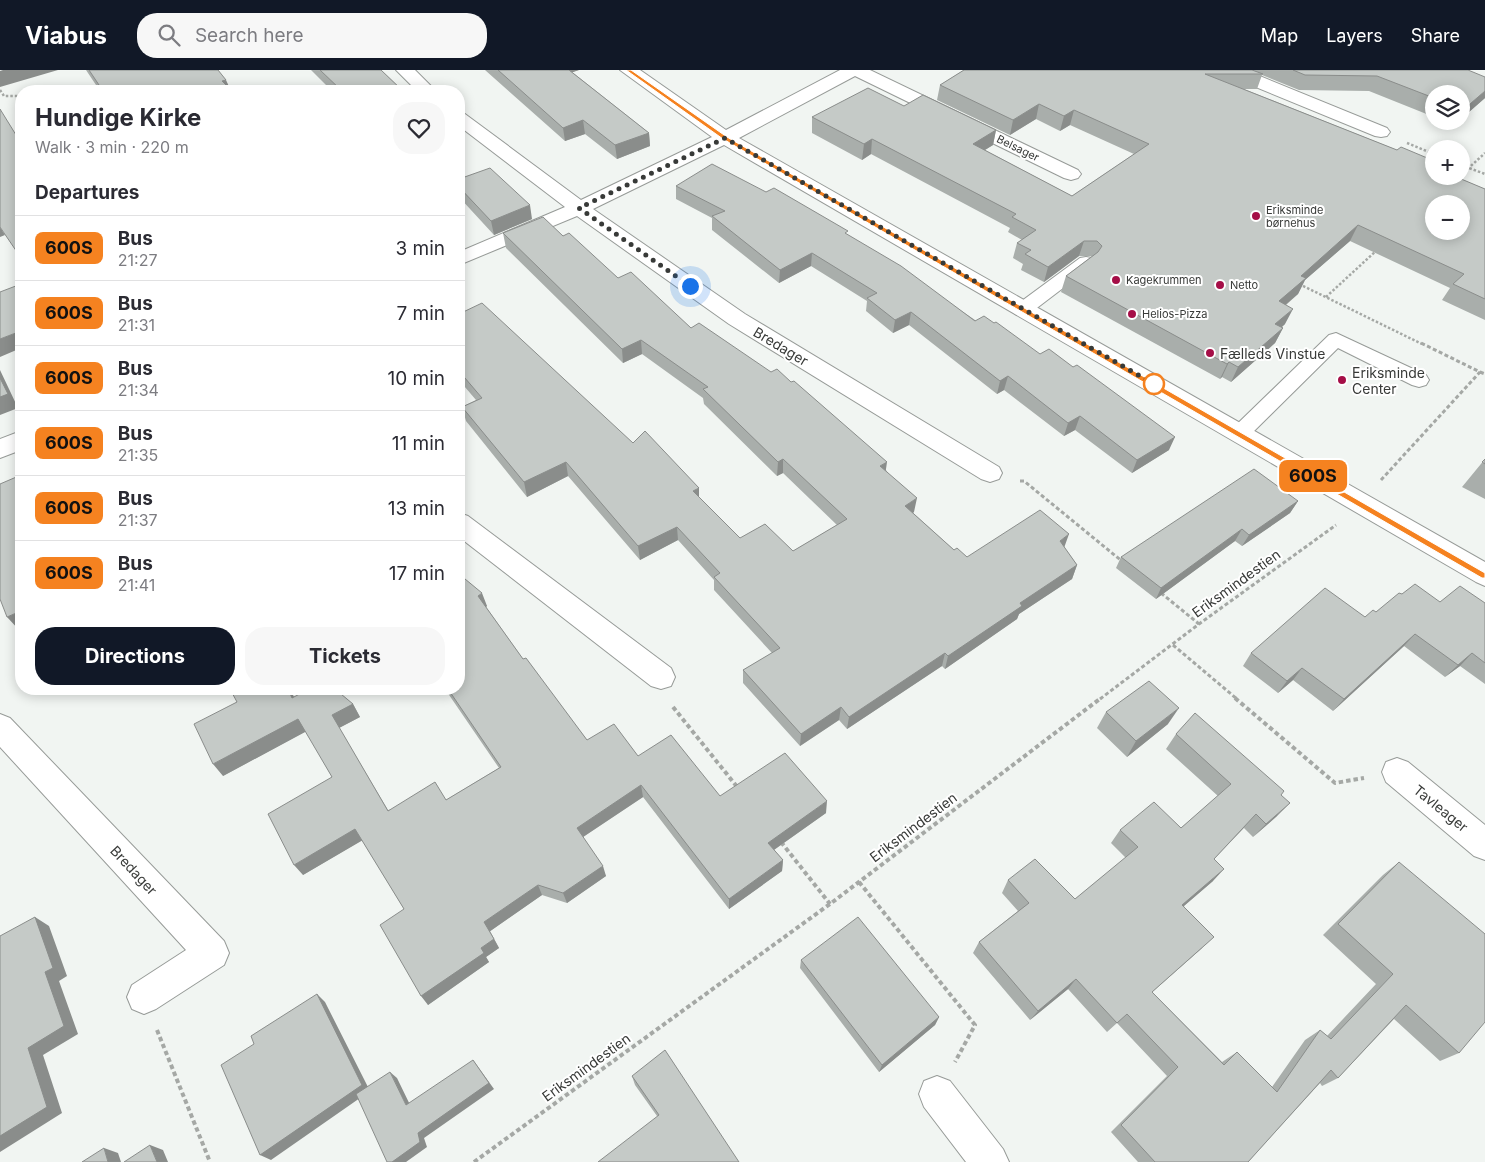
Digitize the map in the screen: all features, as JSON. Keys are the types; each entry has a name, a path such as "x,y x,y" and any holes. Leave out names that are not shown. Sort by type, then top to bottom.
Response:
{"street":[{"path":"405,70 421,85"},
{"path":"629,70 725,138 1022,310 1240,433 1485,576"},
{"name":"Belsager","path":"725,138 854,70 1071,174"},
{"path":"1230,70 1381,132"},
{"name":"Bredager","path":"465,122 579,208 737,319 990,473"},
{"path":"465,256 579,208 725,138"},
{"path":"0,449 15,443"},
{"path":"465,528 661,677"},
{"name":"Bredager","path":"0,727 212,953 144,997"},
{"name":"Tavleager","path":"1396,772 1485,844"},
{"path":"937,1094 990,1162"}],"lane":[{"path":"1022,310 1086,262"},
{"path":"1240,433 1336,339 1419,380"}],"path":[{"path":"0,90 4,96 15,96"},
{"path":"1470,167 1485,153"},
{"path":"1470,168 1485,174"},
{"path":"1291,280 1326,297 1382,246"},
{"path":"1480,372 1485,374"},
{"path":"990,473 1024,482 1131,568"},
{"name":"Eriksmindestien","path":"474,1162 830,904 1199,624 1342,521 1359,503"},
{"path":"1154,587 1199,624"},
{"path":"1173,645 1335,783 1396,772"},
{"path":"661,677 669,701 743,794"},
{"path":"781,841 830,904"},
{"path":"858,882 975,1025 937,1094"},
{"path":"144,997 210,1162"}],"building":[{"path":"89,70 218,70 226,80 222,81 226,85 99,85"},
{"path":"320,70 381,70 397,85 336,85"},
{"path":"498,70 569,70 649,133 615,145 583,120 563,128"},
{"path":"964,70 1252,70 1263,74 1205,74 1397,150 1401,147 1425,157 1425,185 1470,185 1470,183 1485,189 1485,299 1453,284 1464,274 1358,225 1301,276 1306,278 1279,301 1293,309 1275,324 1283,328 1238,367 1229,362 1227,364 1066,276 1098,252 1102,246 1097,241 1084,241 1048,267 1025,254 1031,250 1017,243 1036,230 1012,217 1016,214 872,139 864,144 812,117 868,88 904,106 923,95 996,130 973,144 1072,196 1149,144 1074,110 1064,116 1039,104 1013,120 940,85"},
{"path":"1293,70 1468,70 1485,77 1485,91 1470,104 1470,85 1425,85 1425,95 1377,76 1305,75"},
{"path":"0,109 15,133 15,249 0,227"},
{"path":"712,164 766,192 774,188 848,231 845,233 901,266 975,321 984,316 994,323 996,322 1040,354 1049,349 1073,367 1077,365 1175,437 1137,460 1080,416 1068,423 1008,376 1000,381 911,312 895,320 867,298 877,293 812,253 780,270 712,216 725,211 676,186"},
{"path":"490,168 530,205 491,221 465,193 465,177"},
{"path":"543,217 563,236 569,233 618,278 631,272 691,328 699,323 771,372 777,369 791,382 794,381 887,462 880,466 917,498 905,506 954,550 957,548 967,557 1040,510 1069,534 1060,541 1077,565 1020,603 1022,606 948,656 945,653 849,717 841,707 801,734 743,670 780,648 714,577 720,573 677,527 638,546 566,462 524,482 465,411 465,406 482,398 465,378 465,311 482,303 633,443 645,431 699,488 693,491 740,538 765,524 793,551 847,519 783,459 778,462 703,389 708,387 641,340 622,349 503,233"},
{"path":"15,286 15,333 0,339 0,292"},
{"path":"0,378 8,394 0,397"},
{"path":"1254,469 1298,501 1249,535 1242,529 1161,588 1121,557"},
{"path":"15,478 15,614 7,617 0,599 0,484"},
{"path":"465,579 482,593 478,596 523,659 526,658 587,740 614,724 638,756 671,735 720,796 785,753 827,801 768,843 783,860 729,899 641,785 577,828 603,866 563,893 538,885 484,922 494,939 481,948 484,953 421,996 380,925 404,909 355,829 294,865 268,814 332,777 298,719 213,764 194,724 237,702 233,695 291,695 292,698 298,695 342,695 353,704 332,715 388,811 435,782 446,800 501,767 452,695 465,695"},
{"path":"1415,584 1440,602 1460,586 1485,603 1485,663 1472,653 1458,665 1415,634 1344,699 1302,668 1287,681 1251,653 1325,588 1365,617 1373,610 1376,612 1399,593 1402,594"},
{"path":"1149,681 1179,708 1136,741 1106,712"},
{"path":"1195,713 1284,791 1281,795 1290,803 1266,824 1256,814 1214,859 1224,869 1182,905 1214,937 1152,992 1224,1065 1237,1052 1277,1092 1320,1030 1331,1039 1393,974 1338,924 1399,862 1485,934 1485,1022 1459,1053 1406,1005 1338,1078 1331,1070 1248,1162 1155,1162 1121,1125 1178,1067 1127,1014 1117,1023 1076,979 1038,1011 979,942 1029,903 1008,880 1035,859 1075,899 1138,847 1120,830 1154,802 1181,828 1231,784 1176,734"},
{"path":"35,917 53,968 45,972 64,1026 28,1048 47,1107 0,1136 0,936"},
{"path":"858,917 939,1017 882,1065 801,960"},
{"path":"317,994 362,1085 260,1155 221,1065 254,1044 251,1036"},
{"path":"665,1050 739,1162 598,1162 659,1115 632,1076"},
{"path":"473,1060 489,1083 418,1133 420,1142 392,1162 387,1162 356,1094 390,1072 406,1105"},
{"path":"150,1145 157,1162 124,1162"},
{"path":"104,1148 108,1162 82,1162"}],"bus line":[{"name":"600S","path":"629,70 725,138 1485,575"}],"place":[{"name":"Eriksminde børnehus","path":"1256,216"},
{"name":"Kagekrummen","path":"1116,280"},
{"name":"Netto","path":"1220,285"},
{"name":"Helios-Pizza","path":"1132,314"},
{"name":"Fælleds Vinstue","path":"1210,353"},
{"name":"Eriksminde Center","path":"1342,380"}],"route":[{"path":"690,286 579,208 725,138 1154,384"}]}
